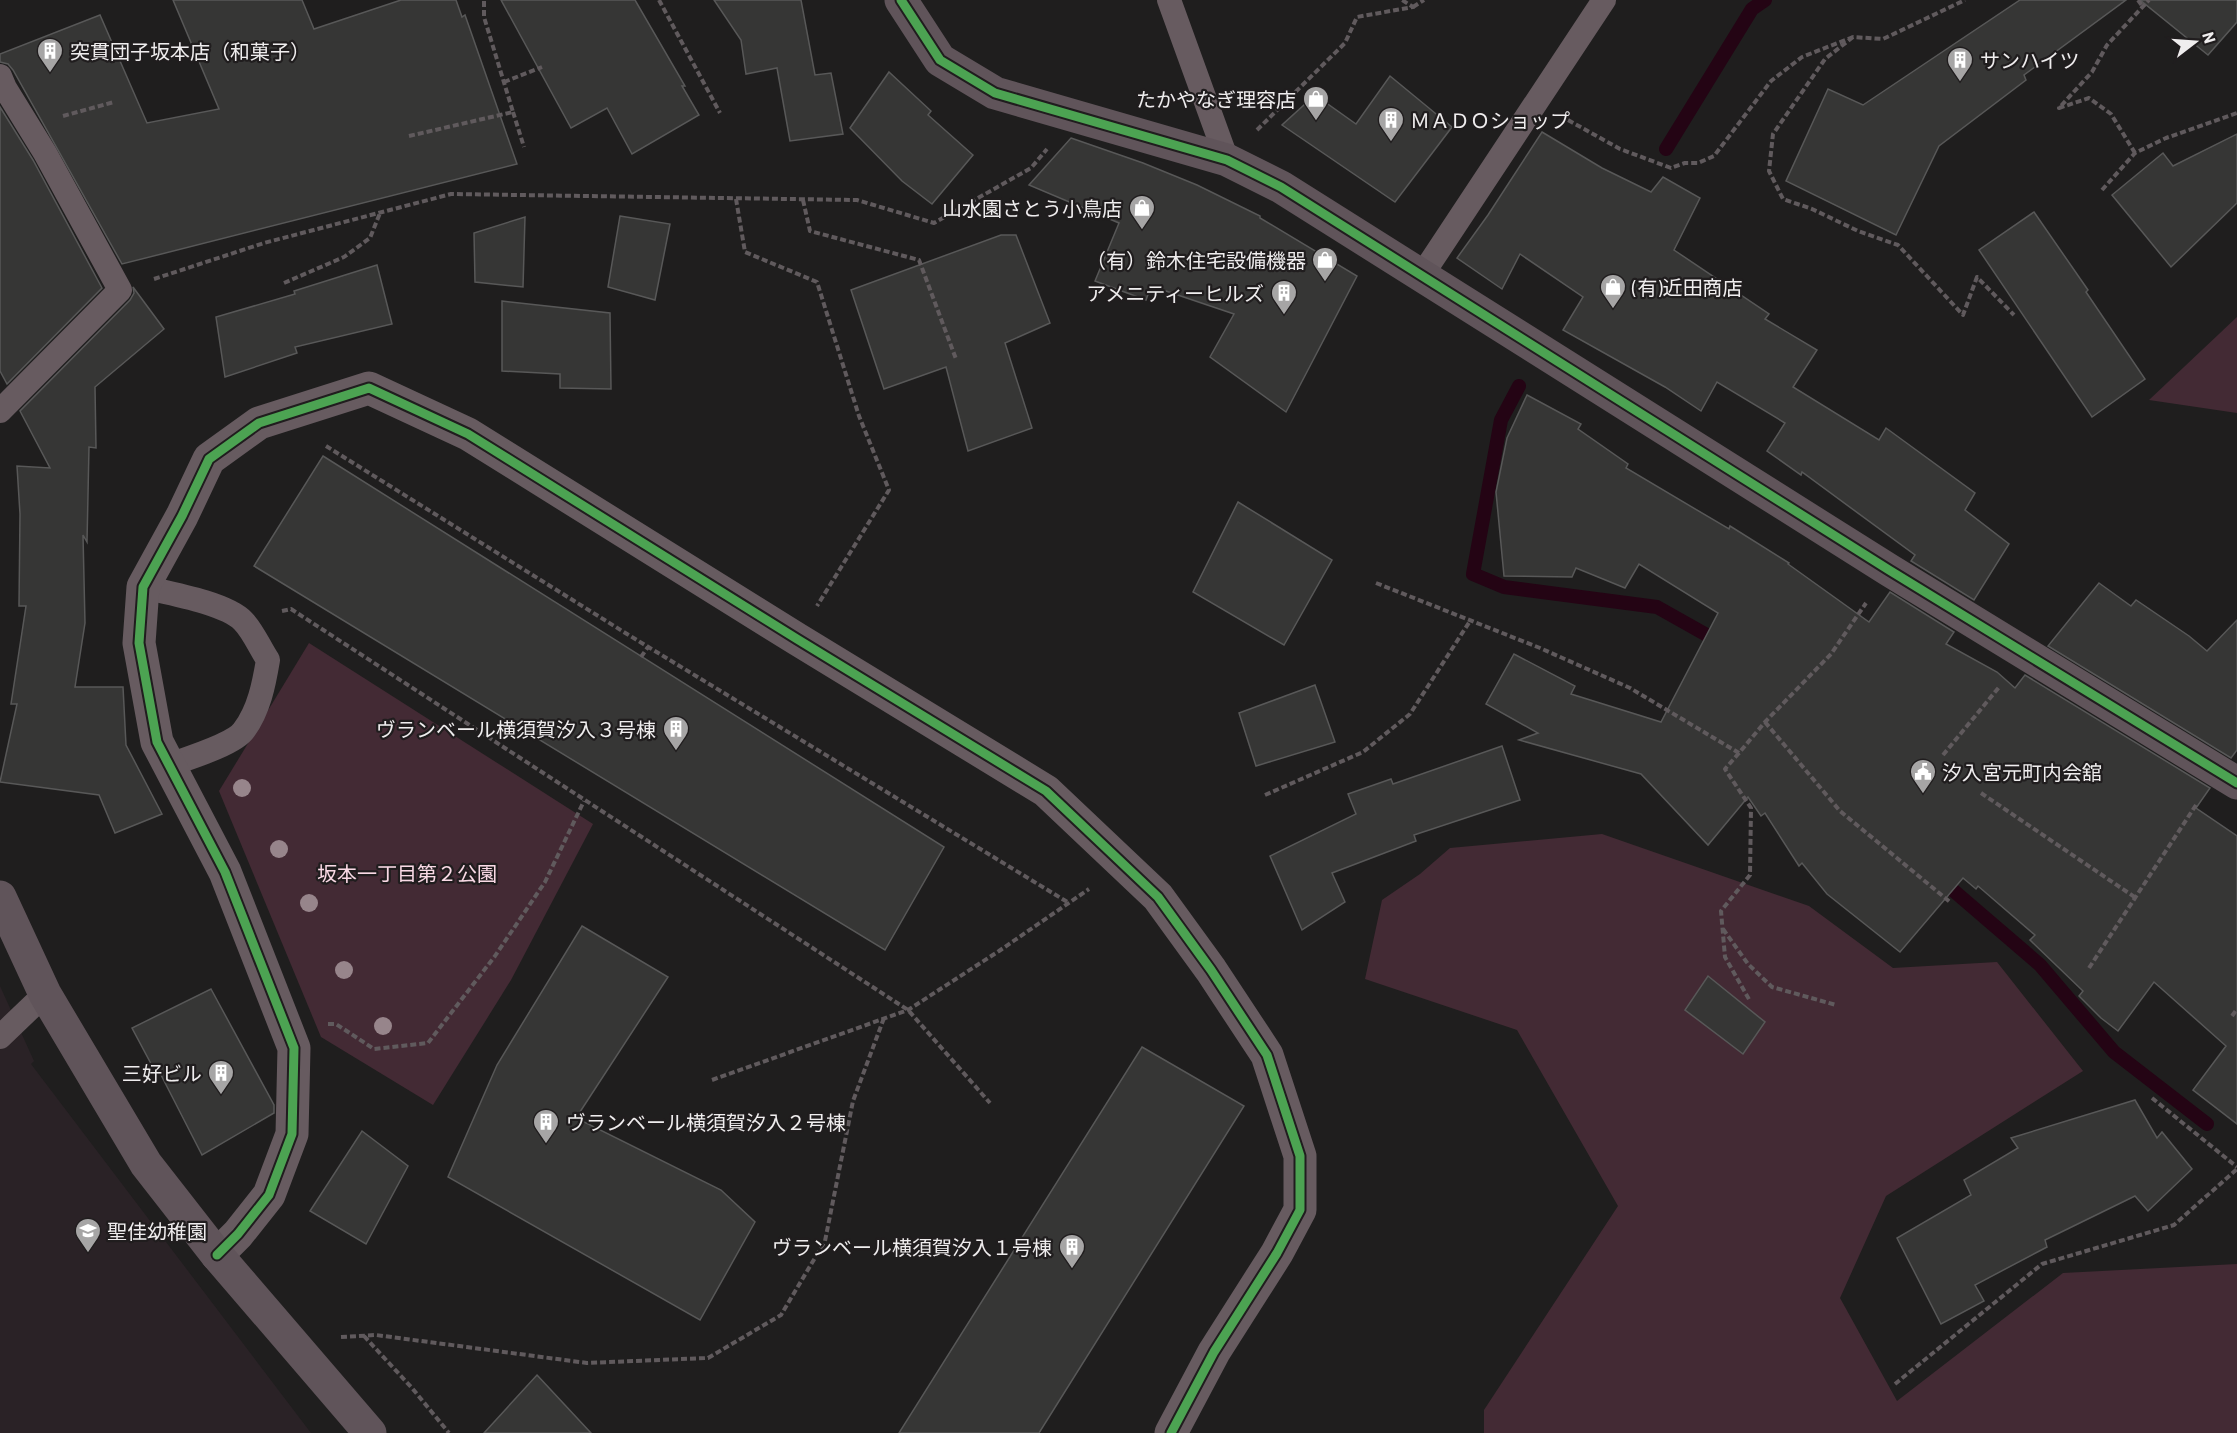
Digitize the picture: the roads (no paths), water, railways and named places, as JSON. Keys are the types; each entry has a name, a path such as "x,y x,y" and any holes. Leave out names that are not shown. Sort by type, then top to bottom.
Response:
{"street":[{"path":"901,0 940,60 995,93 1227,160 1281,187 1889,570 2237,783"},
{"path":"217,1255 238,1234 269,1195 292,1134 294,1048 225,873 157,742 139,643 143,587 182,516 209,459 259,423 369,388 468,434 796,639 1046,791 1158,897 1211,970 1267,1056 1300,1156 1299,1210 1277,1253 1214,1352 1171,1433"},
{"path":"0,897 45,994 146,1164 217,1255 370,1433"}],"lane":[{"path":"1169,0 1227,160"},
{"path":"1422,275 1604,0"},
{"path":"0,76 120,290 0,411"},
{"path":"143,587 196,599 243,620 268,660 263,691 244,732 211,750 169,765"},
{"path":"0,1037 45,994"}],"waterway":[{"path":"1666,149 1752,9 1765,0"},
{"path":"1519,386 1501,420 1473,574 1504,587 1657,607 1721,643"},
{"path":"1940,879 2040,965 2114,1052 2207,1124"}],"place":[{"name":"突貫団子坂本店（和菓子）","path":"50,74"},
{"name":"サンハイツ","path":"1960,83"},
{"name":"たかやなぎ理容店","path":"1316,122"},
{"name":"ＭＡＤＯショップ","path":"1391,143"},
{"name":"山水園さとう小鳥店","path":"1142,231"},
{"name":"（有）鈴木住宅設備機器","path":"1325,283"},
{"name":"(有)近田商店","path":"1613,310"},
{"name":"アメニティーヒルズ","path":"1284,316"},
{"name":"ヴランベール横須賀汐入３号棟","path":"676,752"},
{"name":"汐入宮元町内会舘","path":"1923,795"},
{"name":"三好ビル","path":"221,1096"},
{"name":"ヴランベール横須賀汐入２号棟","path":"546,1145"},
{"name":"聖佳幼稚園","path":"88,1254"},
{"name":"ヴランベール横須賀汐入１号棟","path":"1072,1270"}],"park label":[{"name":"坂本一丁目第２公園","path":"407,873"}]}
